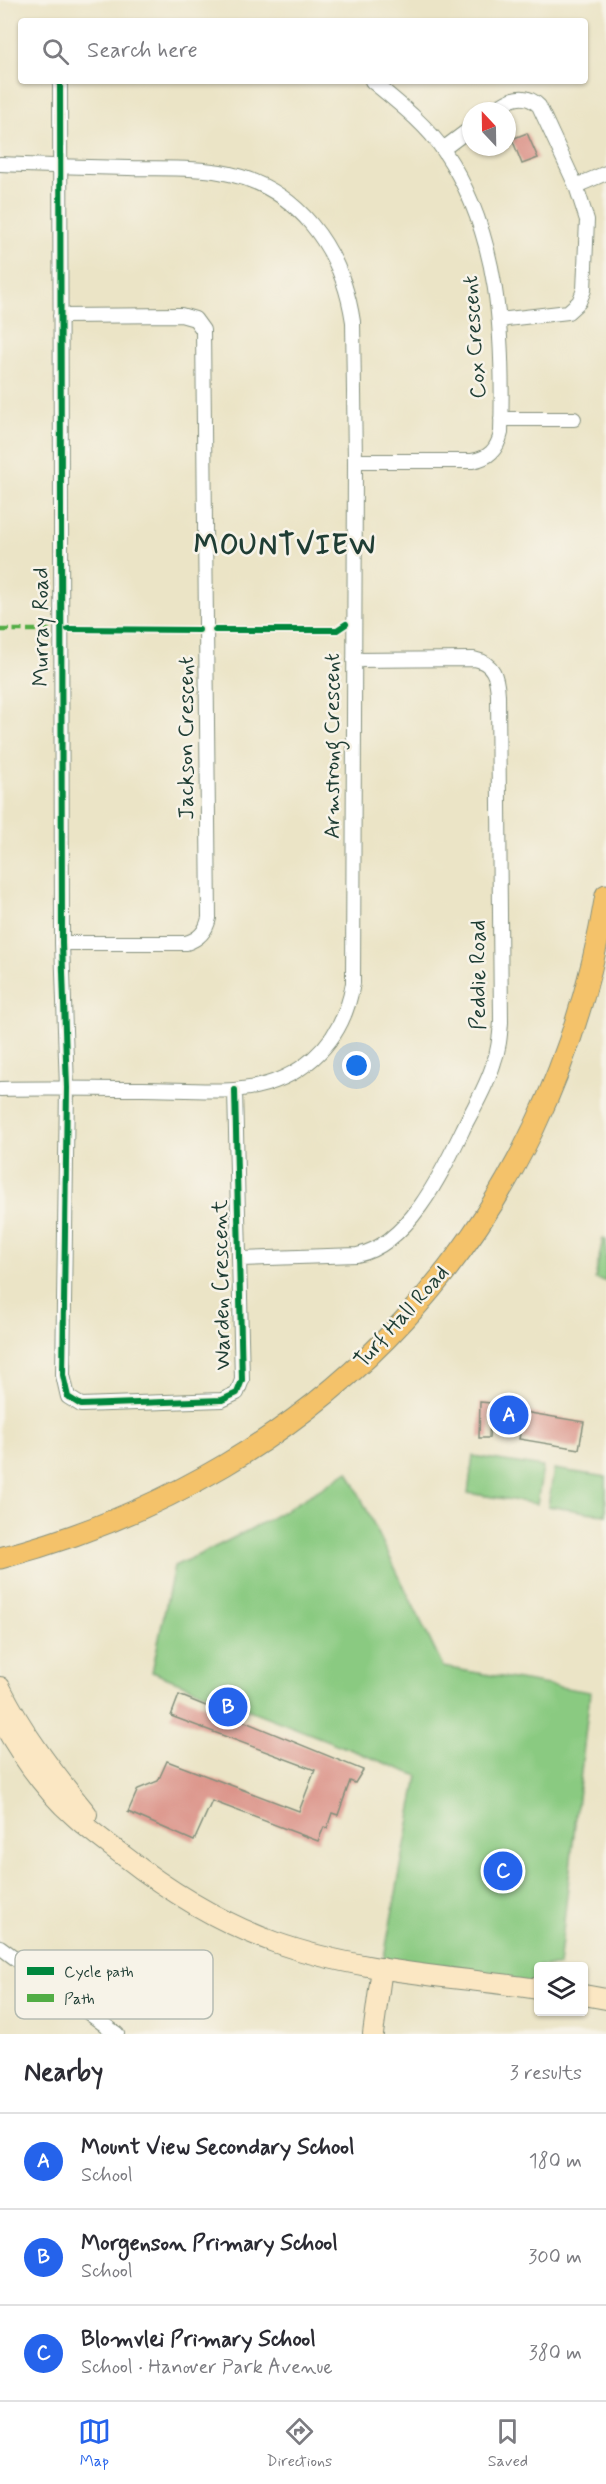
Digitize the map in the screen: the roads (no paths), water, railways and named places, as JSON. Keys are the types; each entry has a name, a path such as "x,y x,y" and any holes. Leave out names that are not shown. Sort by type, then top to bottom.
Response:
{"main road":[{"name":"Turf Hall Road","path":"0,1558 88,1532 173,1495 204,1478 278,1431 316,1402 350,1374 401,1323 466,1244 510,1174 536,1125 562,1065 583,1002 606,895"}],"street":[{"path":"60,84 60,166"},
{"name":"Cox Crescent","path":"355,461 472,461 484,459 498,445 501,419 499,320 495,282 485,240 468,196 443,149 399,104 376,84"},
{"path":"499,320 564,313 579,302 584,290 587,220 576,186 543,113 534,101 527,97 514,98 508,102"},
{"path":"443,149 462,135"},
{"name":"Armstrong Crescent","path":"0,164 222,172 262,186 284,199 304,215 336,259 350,303 353,322 355,461 353,983 350,999 336,1033 314,1059 275,1081 235,1090 0,1089"},
{"name":"Murray Road","path":"60,166 62,943 66,1088"},
{"path":"576,186 606,173"},
{"name":"Jackson Crescent","path":"60,316 181,315 195,319 203,330 208,906 207,926 196,940 186,944 62,943"},
{"path":"501,419 574,419"},
{"name":"Peddie Road","path":"241,1259 357,1255 374,1250 391,1238 440,1176 490,1074 498,1048 501,1022 500,882 498,695 495,674 488,663 474,659 354,660"},
{"name":"Warden Crescent","path":"66,1088 63,1375 68,1397 81,1405 222,1400 237,1393 242,1380 241,1259 235,1090"},
{"path":"0,1688 25,1732 49,1767 117,1851"},
{"path":"0,1718 36,1776 74,1816 117,1851 184,1898 227,1922 284,1945 320,1955 382,1968 534,1988"},
{"path":"0,1947 15,1958"},
{"path":"373,2034 382,1968"},
{"path":"588,1996 606,1999"},
{"path":"97,2019 117,2034"}],"place":[{"name":"Mount View Secondary School","path":"509,1415"},
{"name":"Morgenson Primary School","path":"228,1707"},
{"name":"Blomvlei Primary School","path":"503,1871"}],"district":[{"name":"MOUNTVIEW","path":"285,546"}]}
